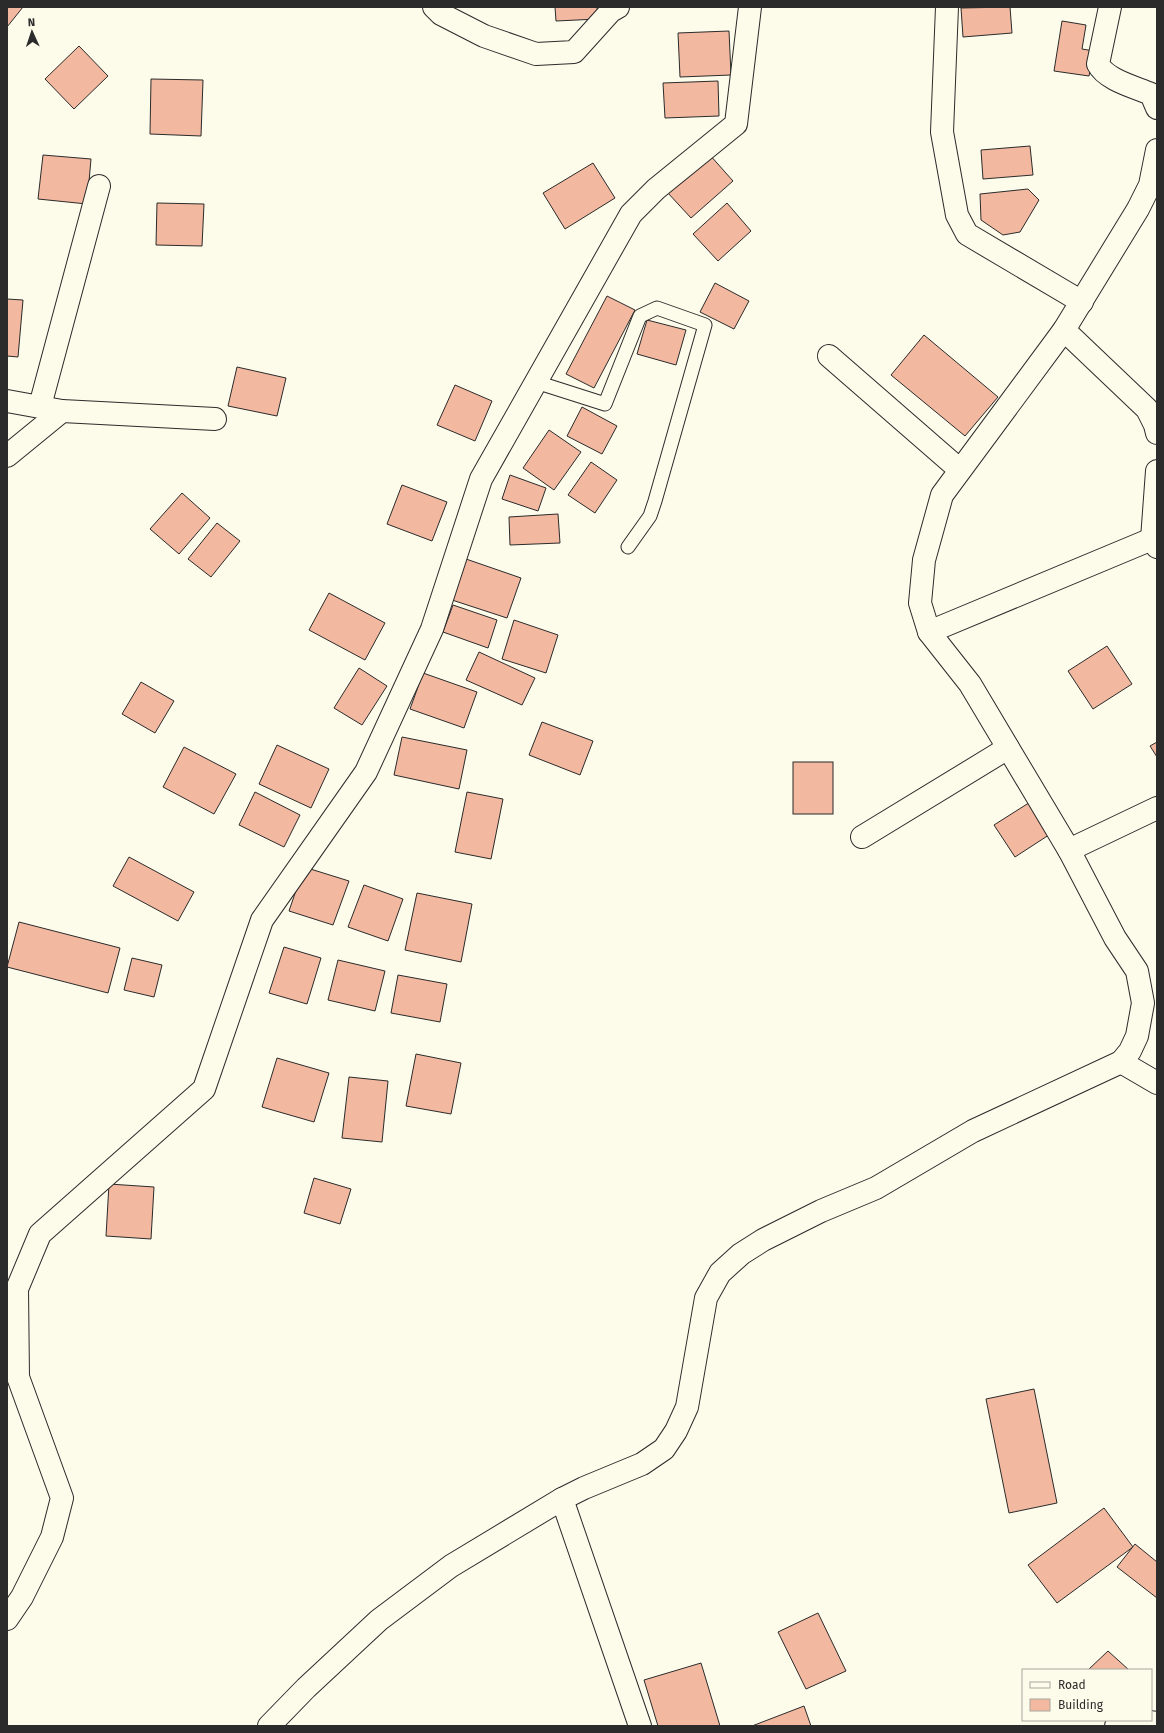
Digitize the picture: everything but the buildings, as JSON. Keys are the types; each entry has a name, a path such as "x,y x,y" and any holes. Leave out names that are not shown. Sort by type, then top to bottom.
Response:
{"street":[{"path":"434,7 441,14 484,36 536,54 574,52 611,11 618,7"},
{"path":"7,1619 22,1597 52,1537 62,1498 18,1377 16,1288 40,1234 204,1089 262,920 366,772 432,629 481,479 631,214 656,189 736,124 747,7"},
{"path":"947,7 942,132 957,215 967,234 1082,302"},
{"path":"1110,7 1098,64 1102,71 1108,76 1152,94 1157,108"},
{"path":"270,1726 306,1688 379,1620 451,1566 562,1499 584,1488 642,1464 664,1448 676,1432 687,1407 706,1298 720,1273 741,1254 763,1240 822,1211 876,1188 972,1131 1121,1062 1130,1051 1137,1036 1143,1003 1137,971 1115,938 1069,850 970,684 929,632 920,603 924,560 942,495 1064,330 1082,302 1138,209 1150,185 1157,150"},
{"path":"40,406 99,186"},
{"path":"1064,330 1147,409 1156,425 1157,433"},
{"path":"829,356 960,470"},
{"path":"7,401 62,411 215,419"},
{"path":"7,456 62,411"},
{"path":"929,632 1154,543 1157,471"},
{"path":"862,837 1008,748"},
{"path":"1069,850 1157,808"},
{"path":"1121,1062 1157,1083"},
{"path":"562,1499 640,1726"},
{"path":"1116,1726 1148,1722 1157,1723"}],"lane":[{"path":"536,382 605,404 640,316 657,308 705,325 650,516 628,547"}]}
